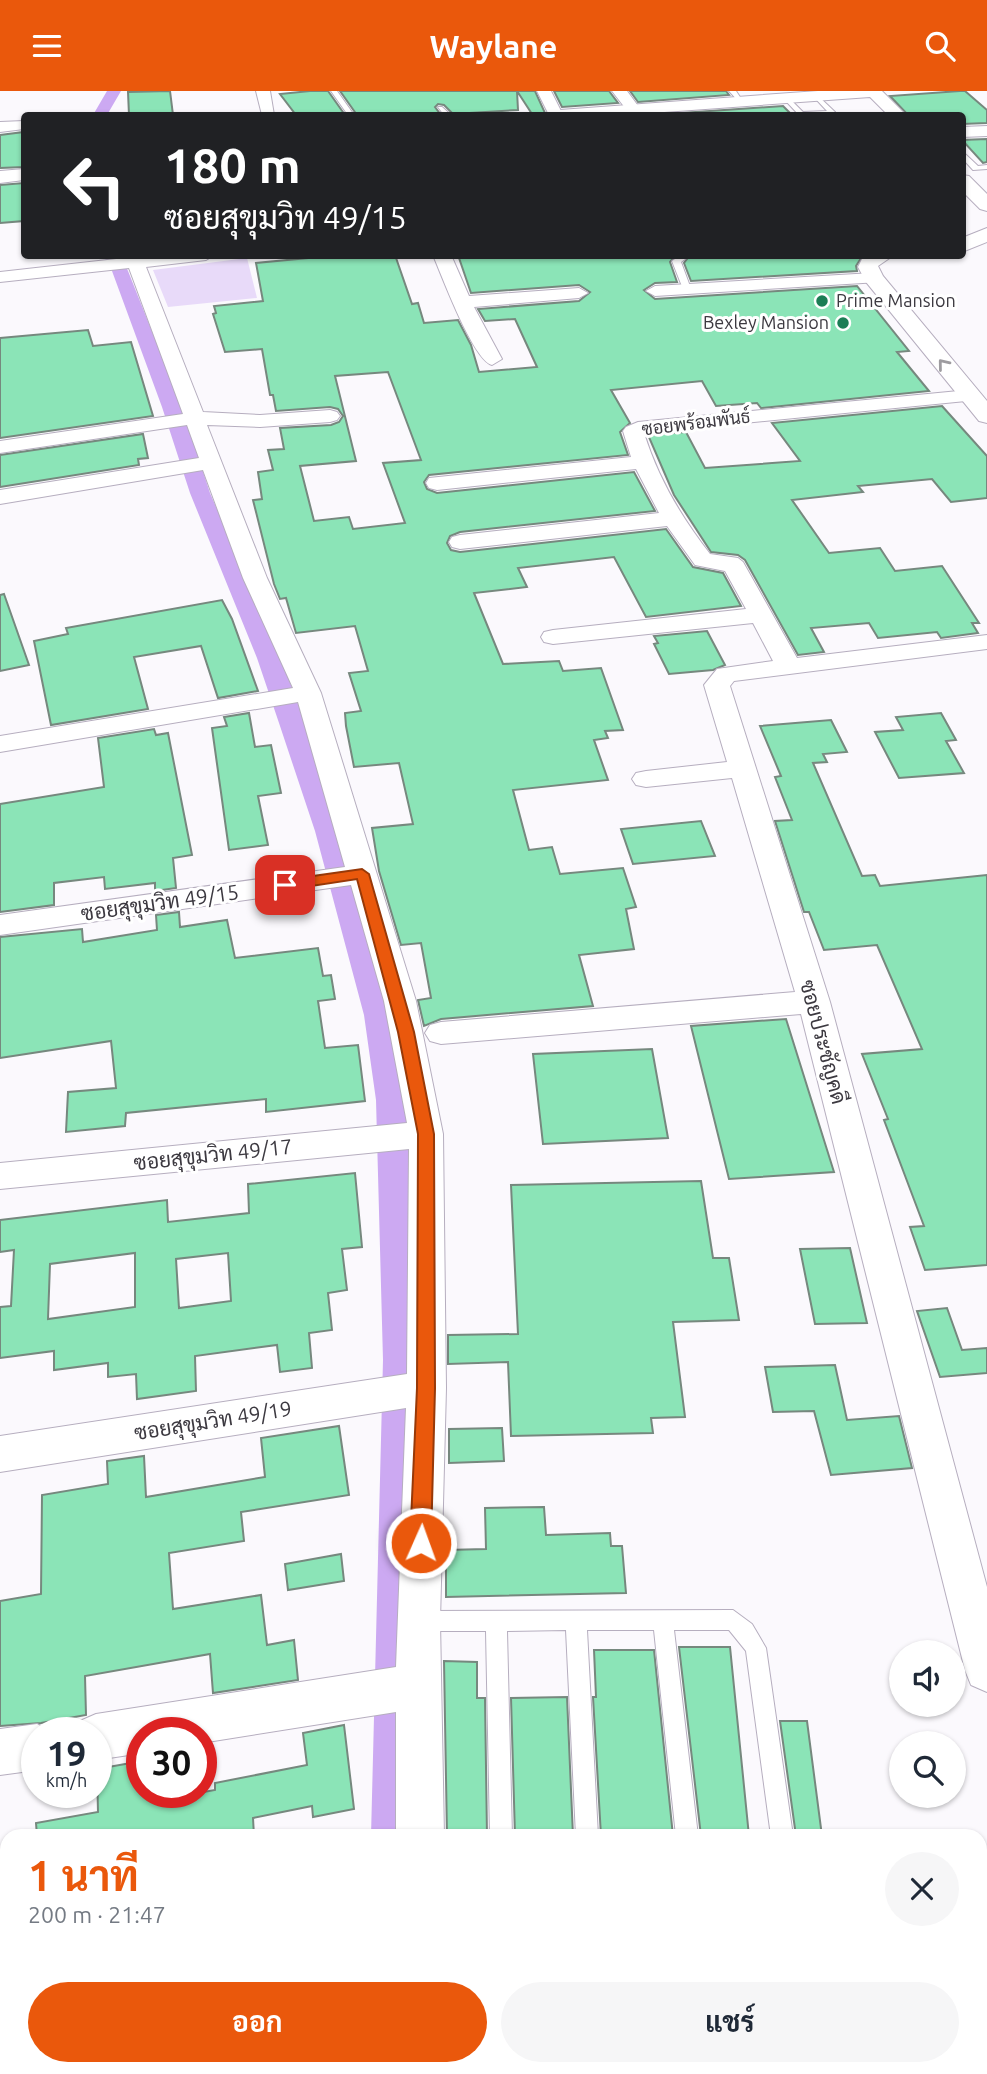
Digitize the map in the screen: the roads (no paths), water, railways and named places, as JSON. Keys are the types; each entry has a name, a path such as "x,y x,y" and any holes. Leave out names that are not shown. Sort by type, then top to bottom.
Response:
{"street":[{"path":"263,91 268,112"},
{"path":"544,91 556,112"},
{"path":"619,91 634,110"},
{"path":"604,112 737,96 786,98 873,91 894,112"},
{"path":"0,127 21,125"},
{"path":"966,134 987,134"},
{"path":"0,177 21,174"},
{"path":"966,183 985,200"},
{"path":"966,244 987,234"},
{"path":"0,277 171,259"},
{"path":"444,259 462,302 492,359"},
{"path":"876,259 869,263 868,267 873,278 987,416"},
{"path":"136,263 255,578 308,694 400,1001 426,1134 426,1388 418,1621 420,1829"},
{"path":"655,291 873,278"},
{"path":"462,302 579,293"},
{"name":"ซอยพร้อมพันธ์","path":"789,666 735,567 730,563 703,560 670,519 643,462 633,431 638,428 969,395"},
{"path":"0,447 195,418 260,421 330,416"},
{"path":"0,497 211,462"},
{"path":"437,483 643,462"},
{"path":"460,542 670,519"},
{"path":"554,637 761,615"},
{"name":"ซอยประชัญคดี","path":"987,642 726,674 717,685 814,1002 987,1670"},
{"path":"0,744 308,694"},
{"path":"646,779 743,769"},
{"name":"ซอยสุขุมวิท 49/15","path":"0,925 362,874"},
{"path":"442,1033 814,1002"},
{"name":"ซอยสุขุมวิท 49/17","path":"0,1176 426,1134"},
{"name":"ซอยสุขุมวิท 49/19","path":"0,1454 426,1388"},
{"path":"112,1734 418,1686"},
{"path":"0,1752 21,1749"}],"lane":[{"path":"334,91 349,112"},
{"path":"816,96 832,112"},
{"path":"786,98 799,112"},
{"path":"440,108 444,112"},
{"path":"966,157 976,168 987,167"},
{"path":"680,259 677,261 687,289"},
{"path":"418,1621 733,1620 745,1631 756,1648 781,1829"},
{"path":"663,1621 686,1829"},
{"path":"496,1622 502,1829"},
{"path":"576,1622 587,1829"}],"waterway":[{"path":"102,112 114,91"},
{"path":"113,259 172,407 200,493 269,658 292,723 328,831 379,1015 392,1100 401,1360 394,1829"}],"place":[{"name":"Prime Mansion","path":"822,301"},
{"name":"Bexley Mansion","path":"843,323"}]}
